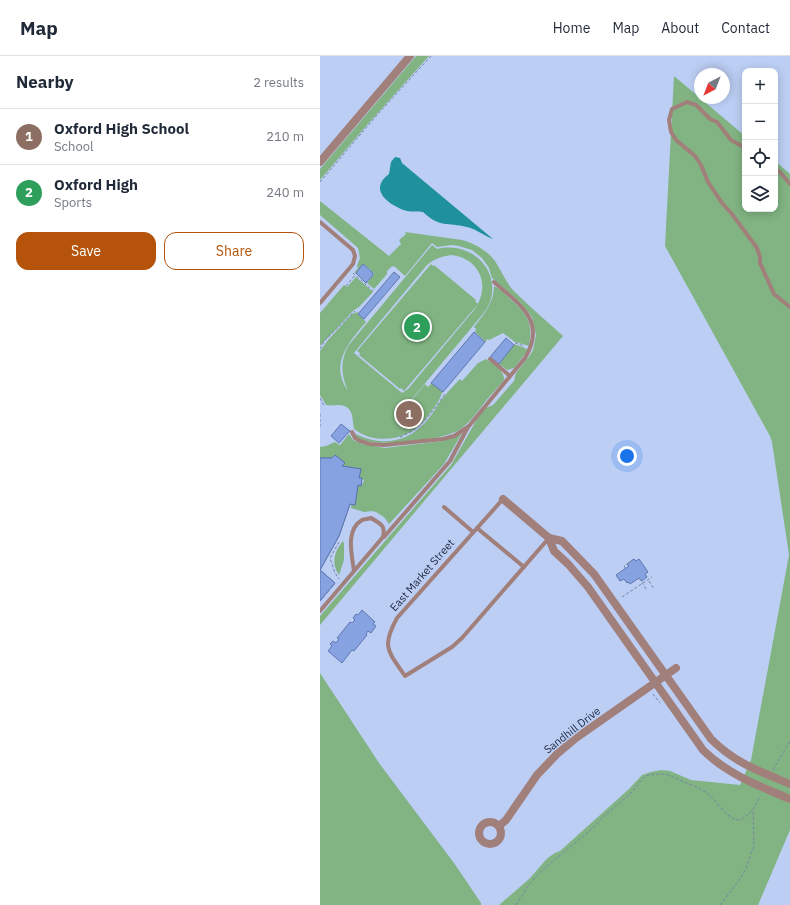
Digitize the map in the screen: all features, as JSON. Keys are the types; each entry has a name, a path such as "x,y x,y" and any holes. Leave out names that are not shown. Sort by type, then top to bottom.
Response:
{"street":[{"path":"320,162 410,56"},
{"name":"East Market Street","path":"503,499 549,538 562,541 594,574 703,730 718,747 739,762 790,784"},
{"name":"East Market Street","path":"549,538 554,551 579,576 697,742 710,757 728,771 743,779 790,799"},
{"name":"Sandhill Drive","path":"499,826 506,820 537,774 557,754 576,738 676,668"}],"lane":[{"path":"742,146 731,140 717,122 710,119 696,104 687,102 672,109 669,120 671,132 676,140 695,156 701,165 708,182 757,248 760,263 774,294 790,307"},
{"path":"778,171 790,184"},
{"path":"320,222 353,250 355,256 353,264 320,303"},
{"path":"320,611 450,462 469,426 525,358 533,339 533,326 529,315 522,306 494,282"},
{"path":"490,359 510,376"},
{"path":"352,432 355,438 360,441 370,444 384,445 443,439 454,436 469,426"},
{"name":"East Market Street","path":"503,499 397,618 387,641 390,653 404,676 452,647 462,638 549,538"},
{"path":"444,507 473,532"},
{"path":"354,571 351,542 353,529 362,520 371,518 381,524 385,531 383,537"},
{"path":"477,528 524,568"},
{"path":"611,619 621,612"}],"path":[{"path":"320,182 377,115 431,56"},
{"path":"346,286 356,276 373,291"},
{"path":"320,349 325,340 355,311"},
{"path":"515,343 530,348"},
{"path":"396,439 421,426 445,394"},
{"path":"320,398 324,406"},
{"path":"320,414 320,429"},
{"path":"339,542 330,558 335,573 339,579"},
{"path":"625,568 624,566 634,559"},
{"path":"622,597 652,577"},
{"path":"639,578 646,589"},
{"path":"648,580 654,589"},
{"path":"516,905 528,886 540,872 593,828 604,816 630,794 642,778 645,776 658,774 677,777 702,790 712,797 724,812 734,819 737,820 744,818 753,810 754,839 752,852 740,879 720,905"}],"shaded area":[{"path":"416,56 429,56 320,180 320,169"},
{"path":"674,76 694,93 694,104 707,104 742,133 742,212 778,212 778,164 790,174 790,830 758,905 499,905 528,880 550,856 560,851 629,789 642,775 661,770 670,771 691,780 740,785 751,760 789,555 772,442 665,246"},
{"path":"395,157 400,158 402,163 493,239 470,228 444,224 434,220 423,212 400,209 383,197 380,186 389,174 391,162"},
{"path":"320,201 389,256 401,244 399,240 406,234 405,232 462,240 476,245 492,257 513,290 563,336 320,625 320,616 451,465 477,419 486,408 493,405 514,381 516,373 533,350 536,335 532,317 521,303 492,278 489,268 482,258 472,250 459,246 452,245 437,247 432,243 405,276 394,266 391,267 374,289 367,283 374,274 370,269 363,264 355,274 360,258 358,248 320,215"},
{"path":"432,245 437,249 449,247 470,253 479,259 486,267 490,276 492,287 491,299 487,308 401,412 396,408 401,413 425,384 428,387 432,383 443,392 437,404 424,421 409,433 400,437 380,439 362,434 354,429 350,410 344,406 326,405 320,395 320,351 352,314 357,312 366,322 353,337 348,346","holes":["452,255 470,262 480,275 482,292 479,301 474,310 408,389 402,393 354,353 427,265 435,259","345,352 342,368 348,391 340,372 341,363"]},
{"path":"431,264 476,300 475,301 478,304 404,391 359,355 360,353 357,351"},
{"path":"356,277 373,292 320,346 320,313 344,285 347,287"},
{"path":"494,286 503,292 522,310 528,320 530,325 529,346 515,342 503,333 489,340 487,339 486,342 475,332 476,329 474,327 485,313 490,303 494,292"},
{"path":"514,344 525,348 526,350 527,348 528,350 514,368 507,370 499,364"},
{"path":"486,359 501,371 504,380 472,419 459,430 440,437 396,443 370,442 357,438 354,433 372,440 382,441 400,439 409,435 425,423 441,400 460,379 462,381 478,363"},
{"path":"462,433 444,464 389,524 384,517 376,512 364,512 351,508 351,505 355,505 358,485 362,485 364,480 359,478 361,469 342,466 345,463 335,455 332,458 320,458 320,447 335,442 340,445 349,434 353,440 362,444 385,448 443,441"},
{"path":"343,541 344,560 339,575 334,562 337,549"},
{"path":"320,673 379,763 454,863 481,905 320,905"}],"building":[{"path":"363,264 372,272 373,275 366,283 356,273"},
{"path":"394,272 400,277 364,319 358,314"},
{"path":"474,332 485,342 443,392 431,383"},
{"path":"506,338 514,345 499,364 490,357"},
{"path":"341,424 350,431 339,443 331,436"},
{"path":"335,455 345,463 342,466 361,469 359,478 362,478 361,486 358,485 355,505 350,504 339,536 320,570 320,458 332,458"},
{"path":"335,455 345,463 342,466 361,469 359,478 362,478 361,486 358,485 355,505 350,504 339,536 320,570 320,458 332,458"},
{"path":"634,559 636,561 639,559 648,572 645,574 647,577 642,581 639,578 630,584 624,579 620,581 616,575 629,566 627,564"},
{"path":"320,570 335,583 320,601"},
{"path":"320,570 335,583 320,601"},
{"path":"362,610 375,622 373,624 376,626 371,633 368,631 366,634 367,635 354,651 352,650 342,663 328,651 332,646 330,644 333,641 336,643 339,639 337,638 350,622 352,623 355,620 353,618 356,614 358,615"}],"place":[{"name":"Oxford High","path":"417,327"},
{"name":"Oxford High School","path":"409,414"}]}
